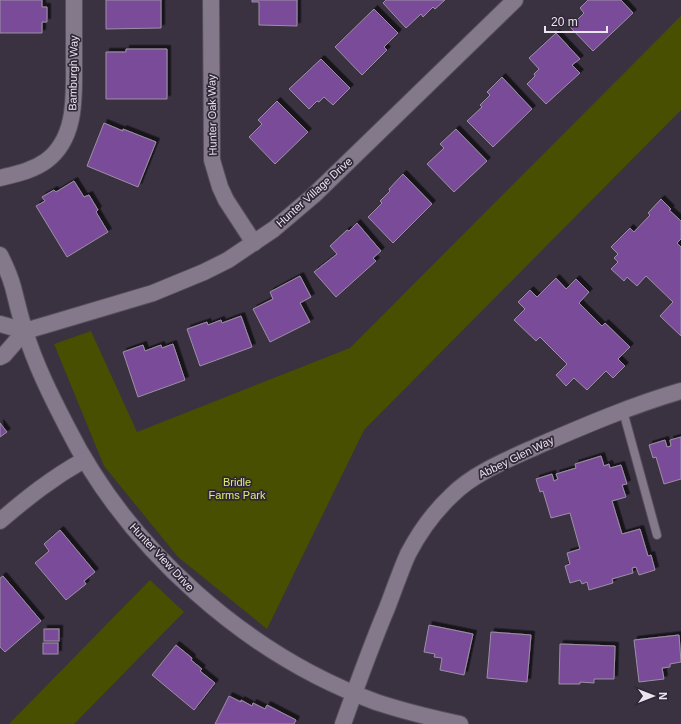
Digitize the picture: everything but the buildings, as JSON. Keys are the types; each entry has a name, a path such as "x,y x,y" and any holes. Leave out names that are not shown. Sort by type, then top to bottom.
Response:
{"street":[{"name":"Bamburgh Way","path":"0,178 28,170 47,160 55,152 68,132 74,97 74,0"},
{"name":"Hunter Oak Way","path":"211,0 212,160 218,181 226,200 254,243"},
{"name":"Hunter Village Drive","path":"25,331 153,293 179,283 228,260 254,243 290,216 313,196 515,0"},
{"name":"Hunter View Drive","path":"0,255 12,283 25,331 36,361 66,426 84,460 104,491 129,522 184,582 218,612 254,638 293,662 332,683 377,702 421,715 460,724"},
{"path":"0,324 25,331 4,355 0,357"},
{"name":"Abbey Glen Way","path":"344,724 363,667 408,554 425,527 452,495 472,479 501,463 573,431 623,411 681,391"},
{"path":"0,521 42,486 84,460"}],"lane":[{"path":"623,411 657,536"}],"green space":[{"name":"Bridle Farms Park","path":"681,16 681,110 364,430 267,629 178,557 104,466 54,344 91,331 137,432 350,348"},
{"path":"150,580 184,612 74,724 9,724"}]}
